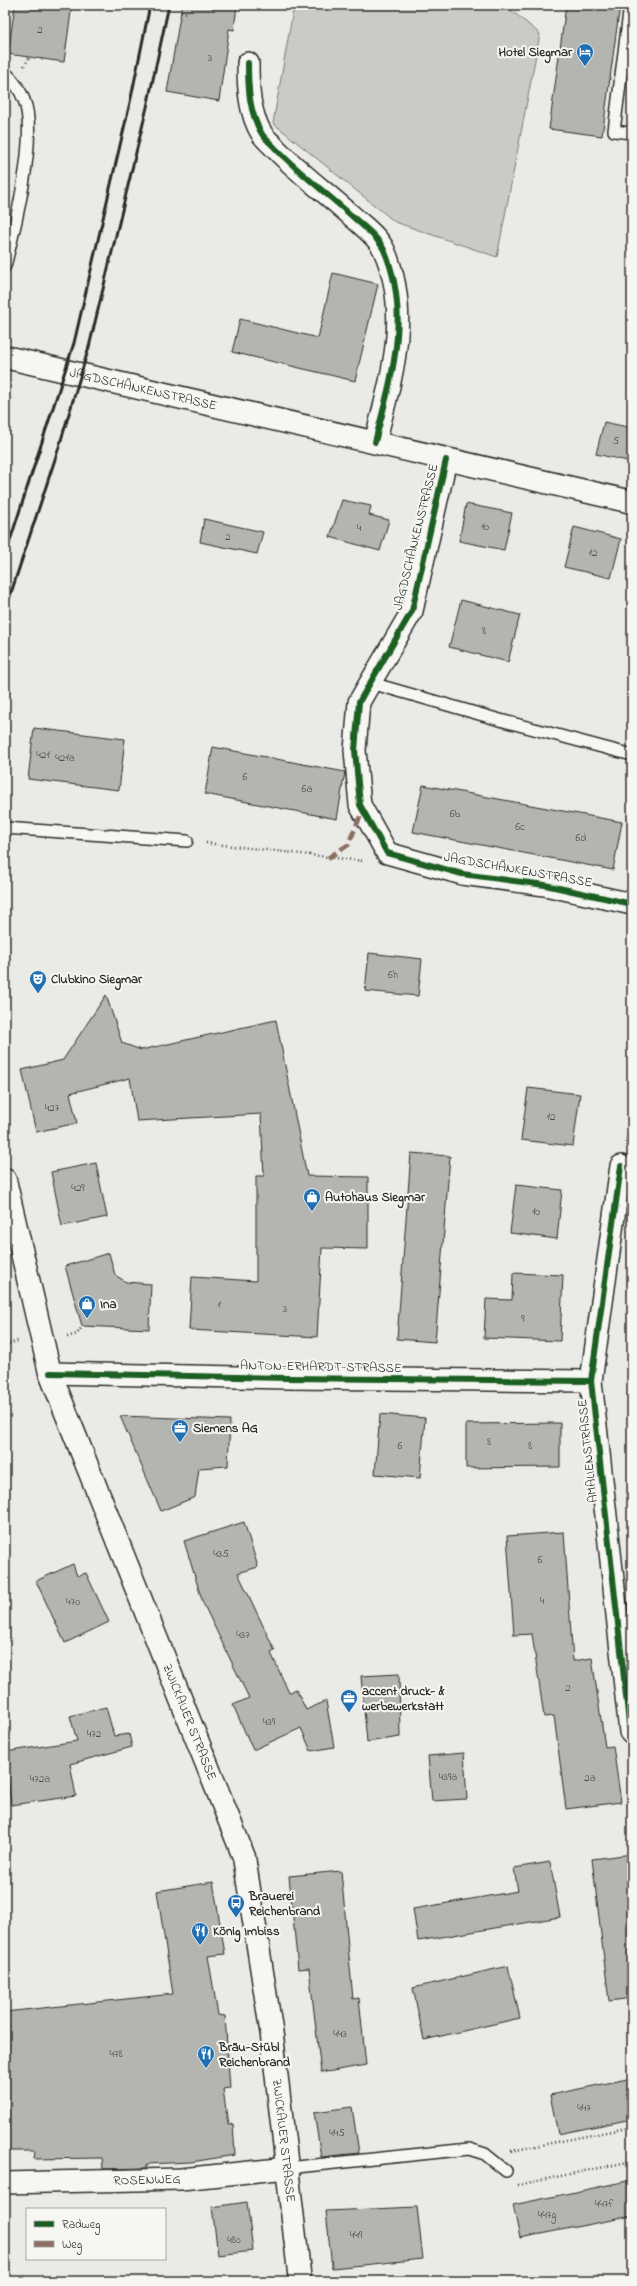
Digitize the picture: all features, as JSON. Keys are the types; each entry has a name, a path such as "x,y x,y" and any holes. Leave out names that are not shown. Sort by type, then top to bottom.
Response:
{"main road":[{"name":"JAGDSCHÄNKENSTRASSE","path":"5,357 632,502"},
{"name":"ZWICKAUER STRASSE","path":"5,1180 50,1373 244,1857 264,1980 288,2168 300,2281"}],"street":[{"path":"248,63 248,87 252,109 262,134 298,170 368,231 383,249 392,278 399,329 395,362 375,442"},
{"name":"JAGDSCHÄNKENSTRASSE","path":"446,460 412,611 359,702 355,750 360,805 387,853 462,874 545,885 632,904"},
{"name":"AMALIENSTRASSE","path":"621,1166 591,1381 630,1732 632,1734"},
{"name":"ANTON-ERHARDT-STRASSE","path":"50,1373 287,1378 591,1381"},
{"name":"ROSENWEG","path":"5,2183 181,2179 288,2168"}],"lane":[{"path":"630,5 614,131 632,133"},
{"path":"5,72 14,81 24,99 30,128 16,227 5,266"},
{"path":"371,683 500,720 632,755"},
{"path":"5,828 187,841"},
{"path":"288,2168 469,2149 485,2154 506,2171"}],"path":[{"path":"181,12 189,14"},
{"path":"187,841 362,862 387,853"},
{"path":"621,1166 632,1112"},
{"path":"77,1334 84,1324"},
{"path":"513,2150 632,2127"},
{"path":"527,2183 632,2161"}],"shaded area":[{"path":"294,5 505,5 540,34 497,257 395,222 273,123"}],"building":[{"path":"15,5 72,5 64,62 8,54"},
{"path":"182,5 237,5 234,30 229,29 219,101 167,92"},
{"name":"Hotel Siegmar","path":"566,5 620,5 602,136 549,129"},
{"path":"333,273 378,284 355,381 232,352 240,319 318,338"},
{"path":"604,422 632,428 632,462 596,454"},
{"path":"342,500 371,506 369,515 389,520 380,551 330,537"},
{"path":"466,504 512,513 504,550 459,541"},
{"path":"204,519 263,532 257,554 200,542"},
{"path":"574,527 621,539 611,578 564,567"},
{"path":"461,600 520,615 508,662 449,647"},
{"path":"34,728 125,739 119,790 28,779"},
{"path":"213,747 345,772 337,819 205,794"},
{"path":"423,785 622,822 613,870 413,832"},
{"path":"369,953 422,959 418,996 365,991"},
{"path":"106,995 122,1043 141,1050 276,1020 307,1176 368,1177 368,1249 322,1248 317,1337 189,1330 192,1277 256,1281 256,1176 264,1176 261,1114 137,1121 130,1078 70,1093 77,1123 36,1132 22,1070 63,1060"},
{"path":"528,1088 580,1094 573,1146 521,1140"},
{"path":"411,1153 450,1156 435,1342 397,1339"},
{"path":"96,1163 107,1217 62,1226 51,1172"},
{"path":"516,1185 562,1190 557,1239 510,1233"},
{"path":"109,1253 115,1275 126,1282 151,1284 149,1329 82,1326 65,1266"},
{"path":"513,1273 563,1275 560,1341 484,1338 486,1299 512,1300"},
{"path":"380,1414 425,1418 420,1478 375,1474"},
{"name":"Siemens AG","path":"120,1416 230,1420 228,1466 199,1468 195,1497 161,1511"},
{"path":"560,1423 560,1467 466,1468 466,1424"},
{"path":"244,1522 258,1567 238,1573 275,1651 271,1653 289,1693 296,1689 306,1710 326,1701 334,1747 311,1751 301,1728 253,1750 233,1705 249,1698 203,1603 184,1541"},
{"path":"564,1532 573,1661 592,1658 605,1747 613,1746 621,1802 566,1809 554,1716 544,1717 532,1634 514,1635 507,1536"},
{"path":"73,1564 77,1576 86,1573 109,1622 65,1643 36,1581"},
{"path":"399,1674 400,1737 367,1742 361,1676"},
{"path":"106,1707 114,1736 129,1734 132,1747 70,1764 76,1796 11,1805 5,1752 77,1741 70,1716"},
{"path":"464,1753 467,1799 432,1801 428,1756"},
{"path":"632,1854 632,1998 609,2001 592,1859"},
{"path":"550,1862 560,1917 418,1941 413,1909 518,1891 514,1868"},
{"path":"341,1871 353,1999 359,1998 366,2065 321,2073 309,1968 298,1969 289,1876"},
{"path":"213,1882 225,1954 208,1956 218,2015 225,2016 230,2088 223,2089 228,2125 233,2124 235,2155 191,2162 147,2164 147,2168 103,2169 102,2158 34,2159 35,2151 5,2151 5,2012 173,1994 157,1891"},
{"path":"508,1966 520,2018 424,2040 413,1988"},
{"path":"632,2078 632,2119 558,2134 550,2095"},
{"path":"352,2107 359,2153 321,2157 314,2112"},
{"path":"632,2180 632,2216 520,2238 513,2205"},
{"path":"247,2202 253,2251 218,2255 212,2207"},
{"path":"417,2207 423,2259 332,2268 326,2211"}],"railway":[{"path":"5,556 74,343 131,98 150,5"},
{"path":"5,611 59,447 89,347 147,107 169,5"}],"marked path":[{"path":"328,858 348,845 363,810"}],"cycle path":[{"path":"248,63 250,100 254,117 262,134 285,158 366,228 384,250 392,274 397,298 398,322 392,370 375,442"},
{"path":"446,460 412,611 359,702 355,750 360,805 387,853 462,874 545,885 632,904"},
{"path":"621,1166 591,1381 630,1732 632,1734"},
{"path":"50,1373 287,1378 591,1381"}],"place":[{"name":"Hotel Siegmar","path":"585,67"},
{"name":"Clubkino Siegmar","path":"38,994"},
{"name":"Autohaus Siegmar","path":"312,1212"},
{"name":"Ina","path":"87,1319"},
{"name":"Siemens AG","path":"180,1443"},
{"name":"accent druck- & werbewerkstatt","path":"349,1713"},
{"name":"Brauerei Reichenbrand","path":"236,1918"},
{"name":"König Imbiss","path":"200,1946"},
{"name":"Bräu-Stübl Reichenbrand","path":"206,2069"}]}
